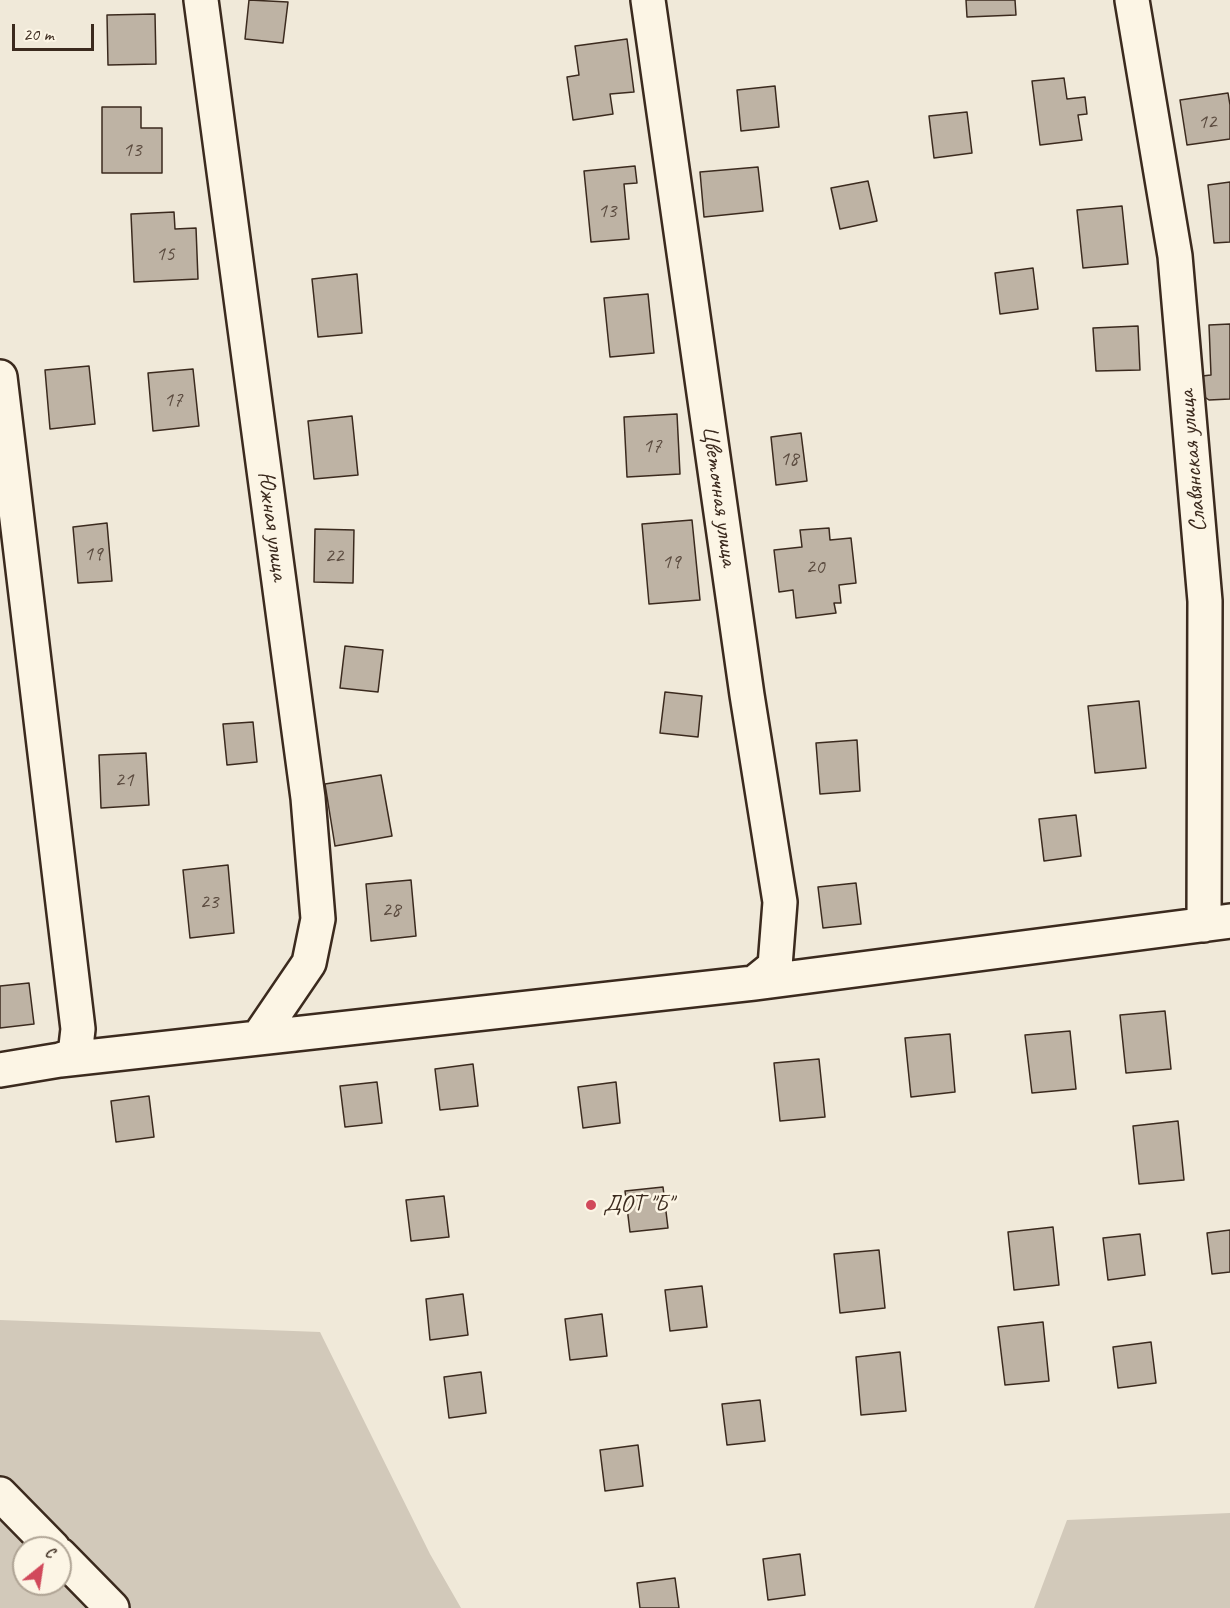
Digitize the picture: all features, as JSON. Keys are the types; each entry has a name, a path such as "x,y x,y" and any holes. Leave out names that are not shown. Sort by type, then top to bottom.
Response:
{"street":[{"name":"Южная улица","path":"201,0 307,787 318,919 309,963 258,1038"},
{"name":"Цветочная улица","path":"648,0 744,672 780,902 775,966 754,983"},
{"name":"Славянская улица","path":"1132,0 1175,256 1205,601 1217,923"},
{"path":"0,377 78,1029 75,1055 60,1060"},
{"path":"0,1070 60,1060 754,983 1217,923"},
{"path":"0,1494 41,1536"},
{"path":"72,1567 111,1608"}],"shaded area":[{"path":"0,1320 320,1332 430,1554 461,1608 0,1608"},
{"path":"1230,1513 1230,1608 1034,1608 1067,1520"}],"building":[{"path":"249,0 288,2 283,43 245,39"},
{"path":"966,0 1015,0 1016,15 967,17"},
{"path":"155,14 156,64 108,65 107,15"},
{"path":"627,39 634,92 610,94 613,114 573,120 567,77 579,75 575,46"},
{"path":"1064,78 1067,99 1085,97 1087,114 1078,115 1082,140 1040,145 1032,81"},
{"path":"775,86 779,127 741,131 737,90"},
{"path":"1228,93 1230,139 1187,145 1180,100"},
{"path":"102,107 141,107 141,128 162,128 162,173 102,173"},
{"path":"967,112 972,153 934,158 929,116"},
{"path":"635,166 637,183 624,184 629,239 591,242 584,171"},
{"path":"758,167 763,211 704,217 700,172"},
{"path":"868,181 877,221 840,229 831,188"},
{"path":"1230,182 1230,242 1214,243 1208,185"},
{"path":"1122,206 1128,264 1083,268 1077,210"},
{"path":"174,212 175,229 196,228 198,279 134,282 131,214"},
{"path":"1033,268 1038,309 1000,314 995,273"},
{"path":"357,274 362,333 318,337 312,279"},
{"path":"648,294 654,353 610,357 604,298"},
{"path":"1230,324 1230,399 1209,400 1200,394 1202,376 1211,375 1209,325"},
{"path":"1138,326 1140,370 1096,371 1093,328"},
{"path":"89,366 95,424 50,429 45,370"},
{"path":"193,369 199,426 153,431 148,373"},
{"path":"677,414 680,474 627,477 624,417"},
{"path":"352,416 358,475 314,479 308,421"},
{"path":"801,433 807,481 776,485 771,437"},
{"path":"692,520 700,600 649,604 642,524"},
{"path":"107,523 112,581 78,583 73,527"},
{"path":"829,528 830,540 851,538 856,583 839,585 841,603 834,603 836,613 796,618 793,590 779,592 774,550 802,547 800,530"},
{"path":"315,529 354,530 353,583 314,582"},
{"path":"345,646 383,650 378,692 340,688"},
{"path":"665,692 702,696 698,737 660,733"},
{"path":"1139,701 1146,768 1095,773 1088,706"},
{"path":"253,722 257,762 227,765 223,724"},
{"path":"857,740 860,791 820,794 816,743"},
{"path":"146,753 149,805 101,808 99,755"},
{"path":"381,775 392,836 335,846 325,784"},
{"path":"1076,815 1081,856 1044,861 1039,819"},
{"path":"228,865 234,933 190,938 183,870"},
{"path":"411,880 416,936 371,941 366,884"},
{"path":"856,883 861,924 823,928 818,887"},
{"path":"29,983 34,1024 0,1028 0,986"},
{"path":"1165,1011 1171,1069 1126,1073 1120,1015"},
{"path":"1070,1031 1076,1089 1032,1093 1025,1035"},
{"path":"950,1034 955,1092 911,1097 905,1038"},
{"path":"819,1059 825,1117 780,1121 774,1063"},
{"path":"473,1064 478,1106 440,1110 435,1069"},
{"path":"377,1082 382,1123 345,1127 340,1086"},
{"path":"616,1082 620,1123 583,1128 578,1087"},
{"path":"149,1096 154,1137 116,1142 111,1101"},
{"path":"1178,1121 1184,1180 1139,1184 1133,1126"},
{"path":"663,1187 668,1228 630,1232 625,1191"},
{"path":"444,1196 449,1237 411,1241 406,1200"},
{"path":"1053,1227 1059,1285 1014,1290 1008,1232"},
{"path":"1230,1230 1230,1272 1212,1274 1207,1233"},
{"path":"1140,1234 1145,1275 1108,1280 1103,1238"},
{"path":"879,1250 885,1308 840,1313 834,1254"},
{"path":"702,1286 707,1327 670,1331 665,1290"},
{"path":"463,1294 468,1335 430,1340 426,1299"},
{"path":"602,1314 607,1356 570,1360 565,1319"},
{"path":"1043,1322 1049,1381 1005,1385 998,1327"},
{"path":"1151,1342 1156,1383 1118,1388 1113,1347"},
{"path":"900,1352 906,1411 861,1415 856,1357"},
{"path":"481,1372 486,1413 449,1418 444,1377"},
{"path":"760,1400 765,1441 727,1445 722,1404"},
{"path":"638,1445 643,1486 605,1491 600,1450"},
{"path":"800,1554 805,1595 768,1600 763,1559"},
{"path":"675,1578 679,1608 640,1608 637,1583"}],"place":[{"name":"ДОТ \"Б\"","path":"591,1205"}]}
